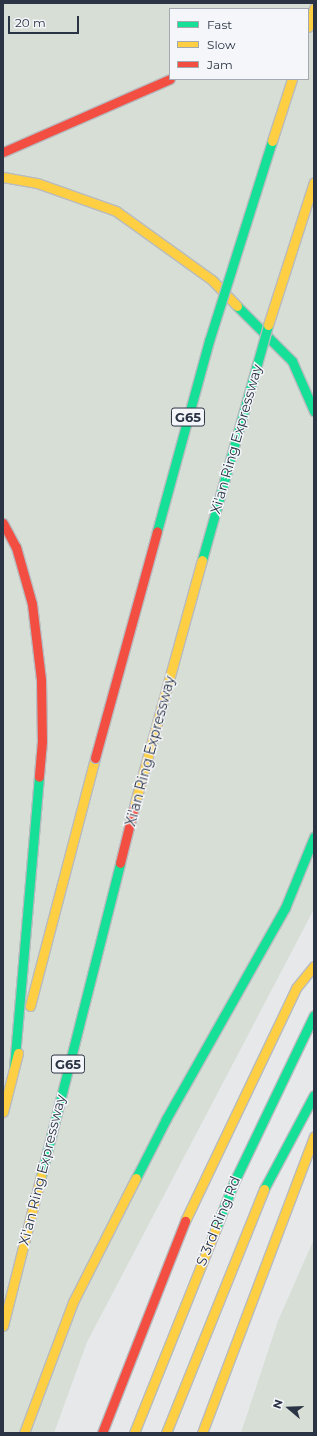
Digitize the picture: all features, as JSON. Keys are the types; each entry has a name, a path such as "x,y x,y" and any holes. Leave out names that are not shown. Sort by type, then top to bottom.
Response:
{"highway":[{"path":"309,24 314,8"},
{"path":"3,152 169,79"},
{"name":"G65","path":"3,1112 209,341 292,80"},
{"path":"3,177 37,183 116,212 212,280 292,361 314,411"},
{"name":"Xi'an Ring Expressway","path":"3,1326 135,803 259,354 314,182"},
{"path":"3,523 16,547 32,604 41,680 42,741 14,1068"},
{"path":"24,1433 72,1302 166,1119 219,1029 285,908 314,837"},
{"path":"102,1433 183,1225 296,988 314,966"},
{"name":"S 3rd Ring Rd","path":"134,1433 234,1182 314,1014"},
{"path":"166,1433 262,1193 314,1095"},
{"path":"202,1433 314,1136"}],"shaded area":[{"path":"3,3 314,3 314,909 87,1342 54,1433 3,1433"},
{"path":"314,1239 314,1433 241,1433 278,1321"}],"traffic: fast":[{"path":"157,531 209,341 272,141"},
{"path":"237,306 292,361 314,411"},
{"path":"202,560 268,325"},
{"path":"14,1068 39,777"},
{"path":"136,1178 166,1119 285,908 314,837"},
{"path":"41,1176 120,863"},
{"path":"216,1228 234,1182 314,1015"},
{"path":"264,1189 314,1095"}],"traffic: slow":[{"path":"309,24 314,8"},
{"path":"272,141 292,80"},
{"path":"3,177 37,183 116,211 212,280 237,306"},
{"path":"268,325 314,182"},
{"path":"135,803 202,560"},
{"path":"30,1006 95,758"},
{"path":"185,1221 296,988 314,966"},
{"path":"3,1112 18,1053"},
{"path":"202,1433 314,1136"},
{"path":"3,1326 41,1176"},
{"path":"24,1433 73,1302 136,1178"},
{"path":"166,1433 264,1189"},
{"path":"134,1433 216,1228"}],"traffic: jam":[{"path":"3,152 169,79"},
{"path":"3,523 16,547 32,604 41,680 42,741 39,777"},
{"path":"95,758 157,531"},
{"path":"120,863 135,803"},
{"path":"102,1433 185,1221"}]}
